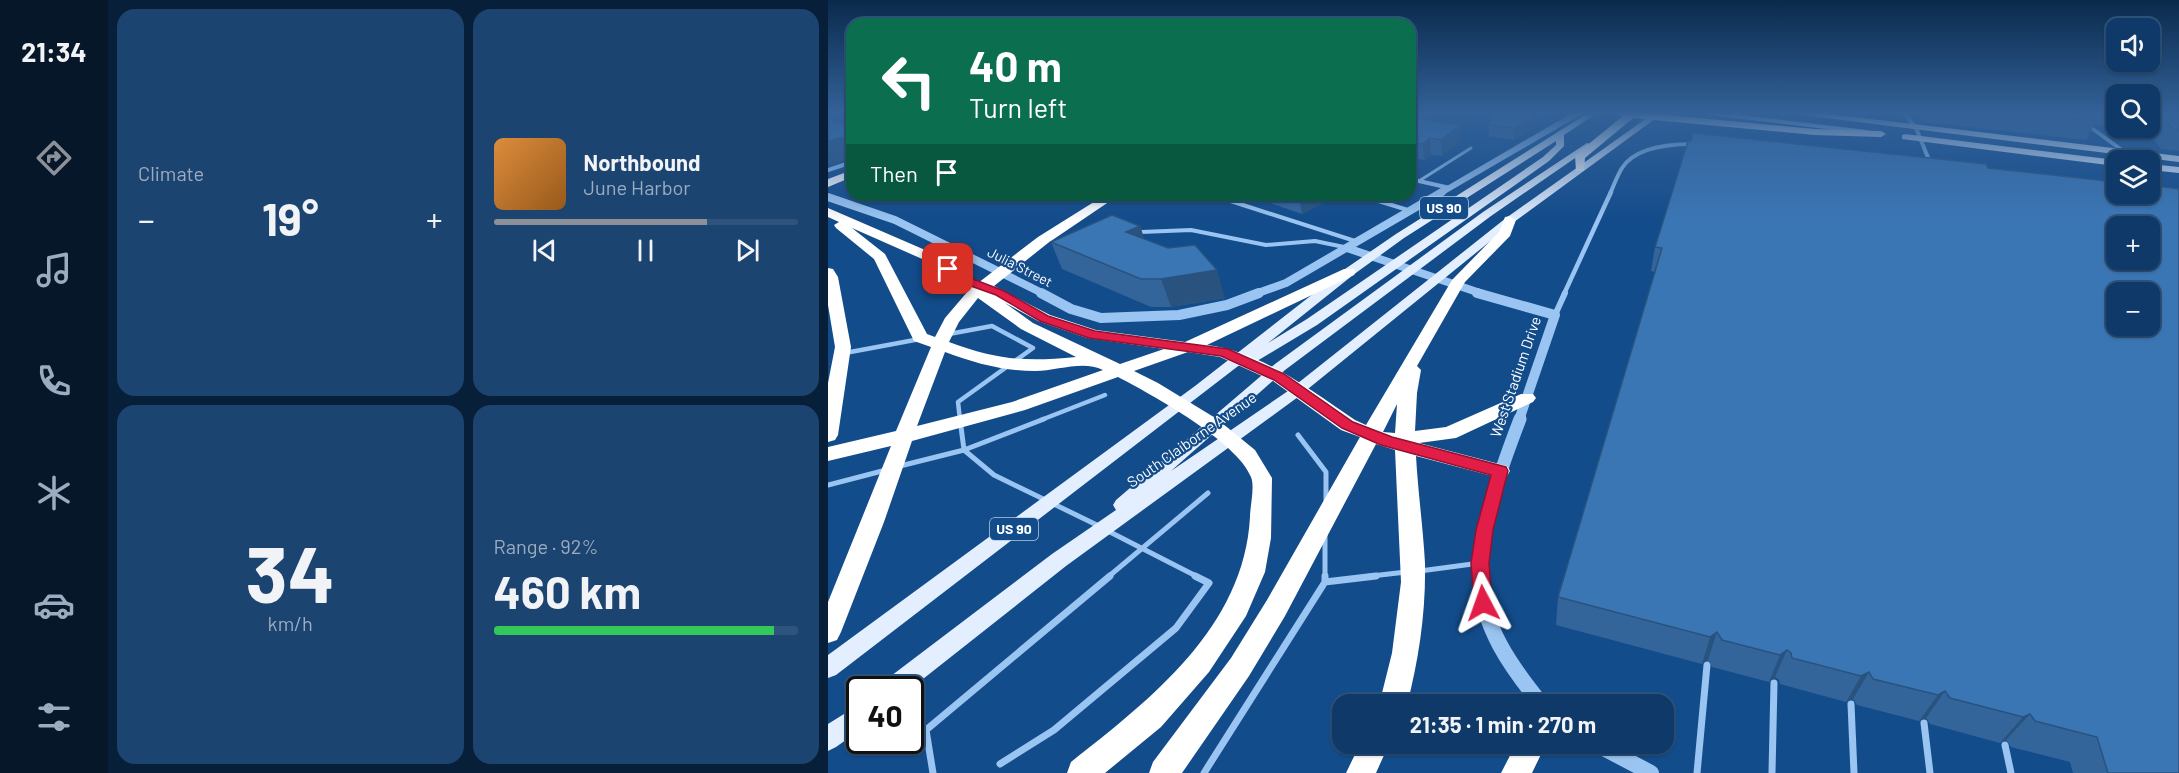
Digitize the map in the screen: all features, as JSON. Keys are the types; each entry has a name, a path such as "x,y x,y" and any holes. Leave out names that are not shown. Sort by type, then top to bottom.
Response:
{"highway":[{"path":"1580,169 1579,157 1589,149"},
{"path":"828,183 846,176"},
{"path":"828,632 873,522 927,370 951,321 971,296 1043,240 1104,201"},
{"path":"828,212 880,257 920,337 981,360 1035,366 1115,358 1195,344"},
{"path":"828,212 934,259 1027,326 1152,387 1210,423 1248,455 1262,478 1260,538 1253,572 1234,616 1200,663 1151,717 1082,773"},
{"path":"1164,773 1240,667 1276,608 1418,349 1459,280 1505,233 1510,220"},
{"path":"828,272 831,277 843,347 828,435"},
{"path":"828,454 1018,406 1195,344 1349,272"},
{"path":"961,278 1000,293 1044,318 1093,335 1224,352 1279,377 1348,425 1387,441 1500,471"},
{"path":"1396,694 1410,633 1413,564 1407,474 1407,417 1409,382 1418,349"},
{"path":"1387,441 1449,432 1472,424 1527,398"},
{"path":"1361,773 1370,754"},
{"path":"1516,773 1526,754"}],"main road":[{"name":"US 90","path":"828,669 1200,389 1349,272 1400,236 1536,149"},
{"path":"1200,389 1312,322 1546,159 1557,149"},
{"path":"1059,560 1280,367 1366,301 1584,149"},
{"name":"South Claiborne Avenue","path":"909,676 1059,560 1293,394 1510,220 1608,149"},
{"path":"2000,149 2106,163"},
{"path":"2160,157 2179,159"},
{"path":"2160,168 2179,170"},
{"path":"828,739 846,726"}],"street":[{"path":"1347,248 1516,149"},
{"name":"West Stadium Drive","path":"1533,694 1498,644 1483,603 1480,563 1485,530 1500,471 1555,315 1623,166 1631,158 1653,149"},
{"path":"1920,167 1932,169 1925,149"},
{"path":"828,170 846,164"},
{"path":"1416,180 1450,188"},
{"name":"Julia Street","path":"828,197 895,220 1014,278 1071,309 1101,318 1179,315 1227,305 1286,283 1347,248"},
{"path":"1347,248 1474,292 1555,315"},
{"path":"1615,754 1651,773"}],"lane":[{"path":"1419,181 1469,149"},
{"path":"1231,201 1358,242"},
{"path":"1378,201 1411,211"},
{"path":"1141,231 1191,230 1266,245 1315,241 1347,248"},
{"path":"840,354 992,326 1033,348 958,402 964,450 994,475 1209,583 1176,628 1054,730 1000,764"},
{"path":"828,485 964,450 1106,395"},
{"path":"1204,773 1325,582 1326,472 1298,435"},
{"path":"933,773 926,730 1208,493"},
{"path":"1325,582 1480,563"},
{"path":"1697,773 1707,665"},
{"path":"1772,773 1774,683"},
{"path":"1851,704 1854,773"},
{"path":"1924,723 1930,773"},
{"path":"2005,745 2011,773"}],"building":[{"path":"1685,149 1845,149 1986,164 1988,168 2106,181 2106,204 2160,204 2160,186 2179,189 2179,773 2108,773 2097,737 2035,721 2030,714 2023,717 1950,698 1945,691 1938,695 1873,679 1869,672 1861,676 1792,658 1791,653 1787,650 1780,655 1722,640 1717,632 1710,637 1558,597 1662,248 1655,247"},
{"path":"1112,215 1140,226 1126,232 1168,248 1195,245 1217,270 1161,279 1141,279 1051,242"}],"route":[{"path":"948,269 961,278 1000,293 1044,318 1093,335 1224,352 1279,377 1348,425 1387,441 1500,471 1485,530 1480,563 1483,603"}]}
